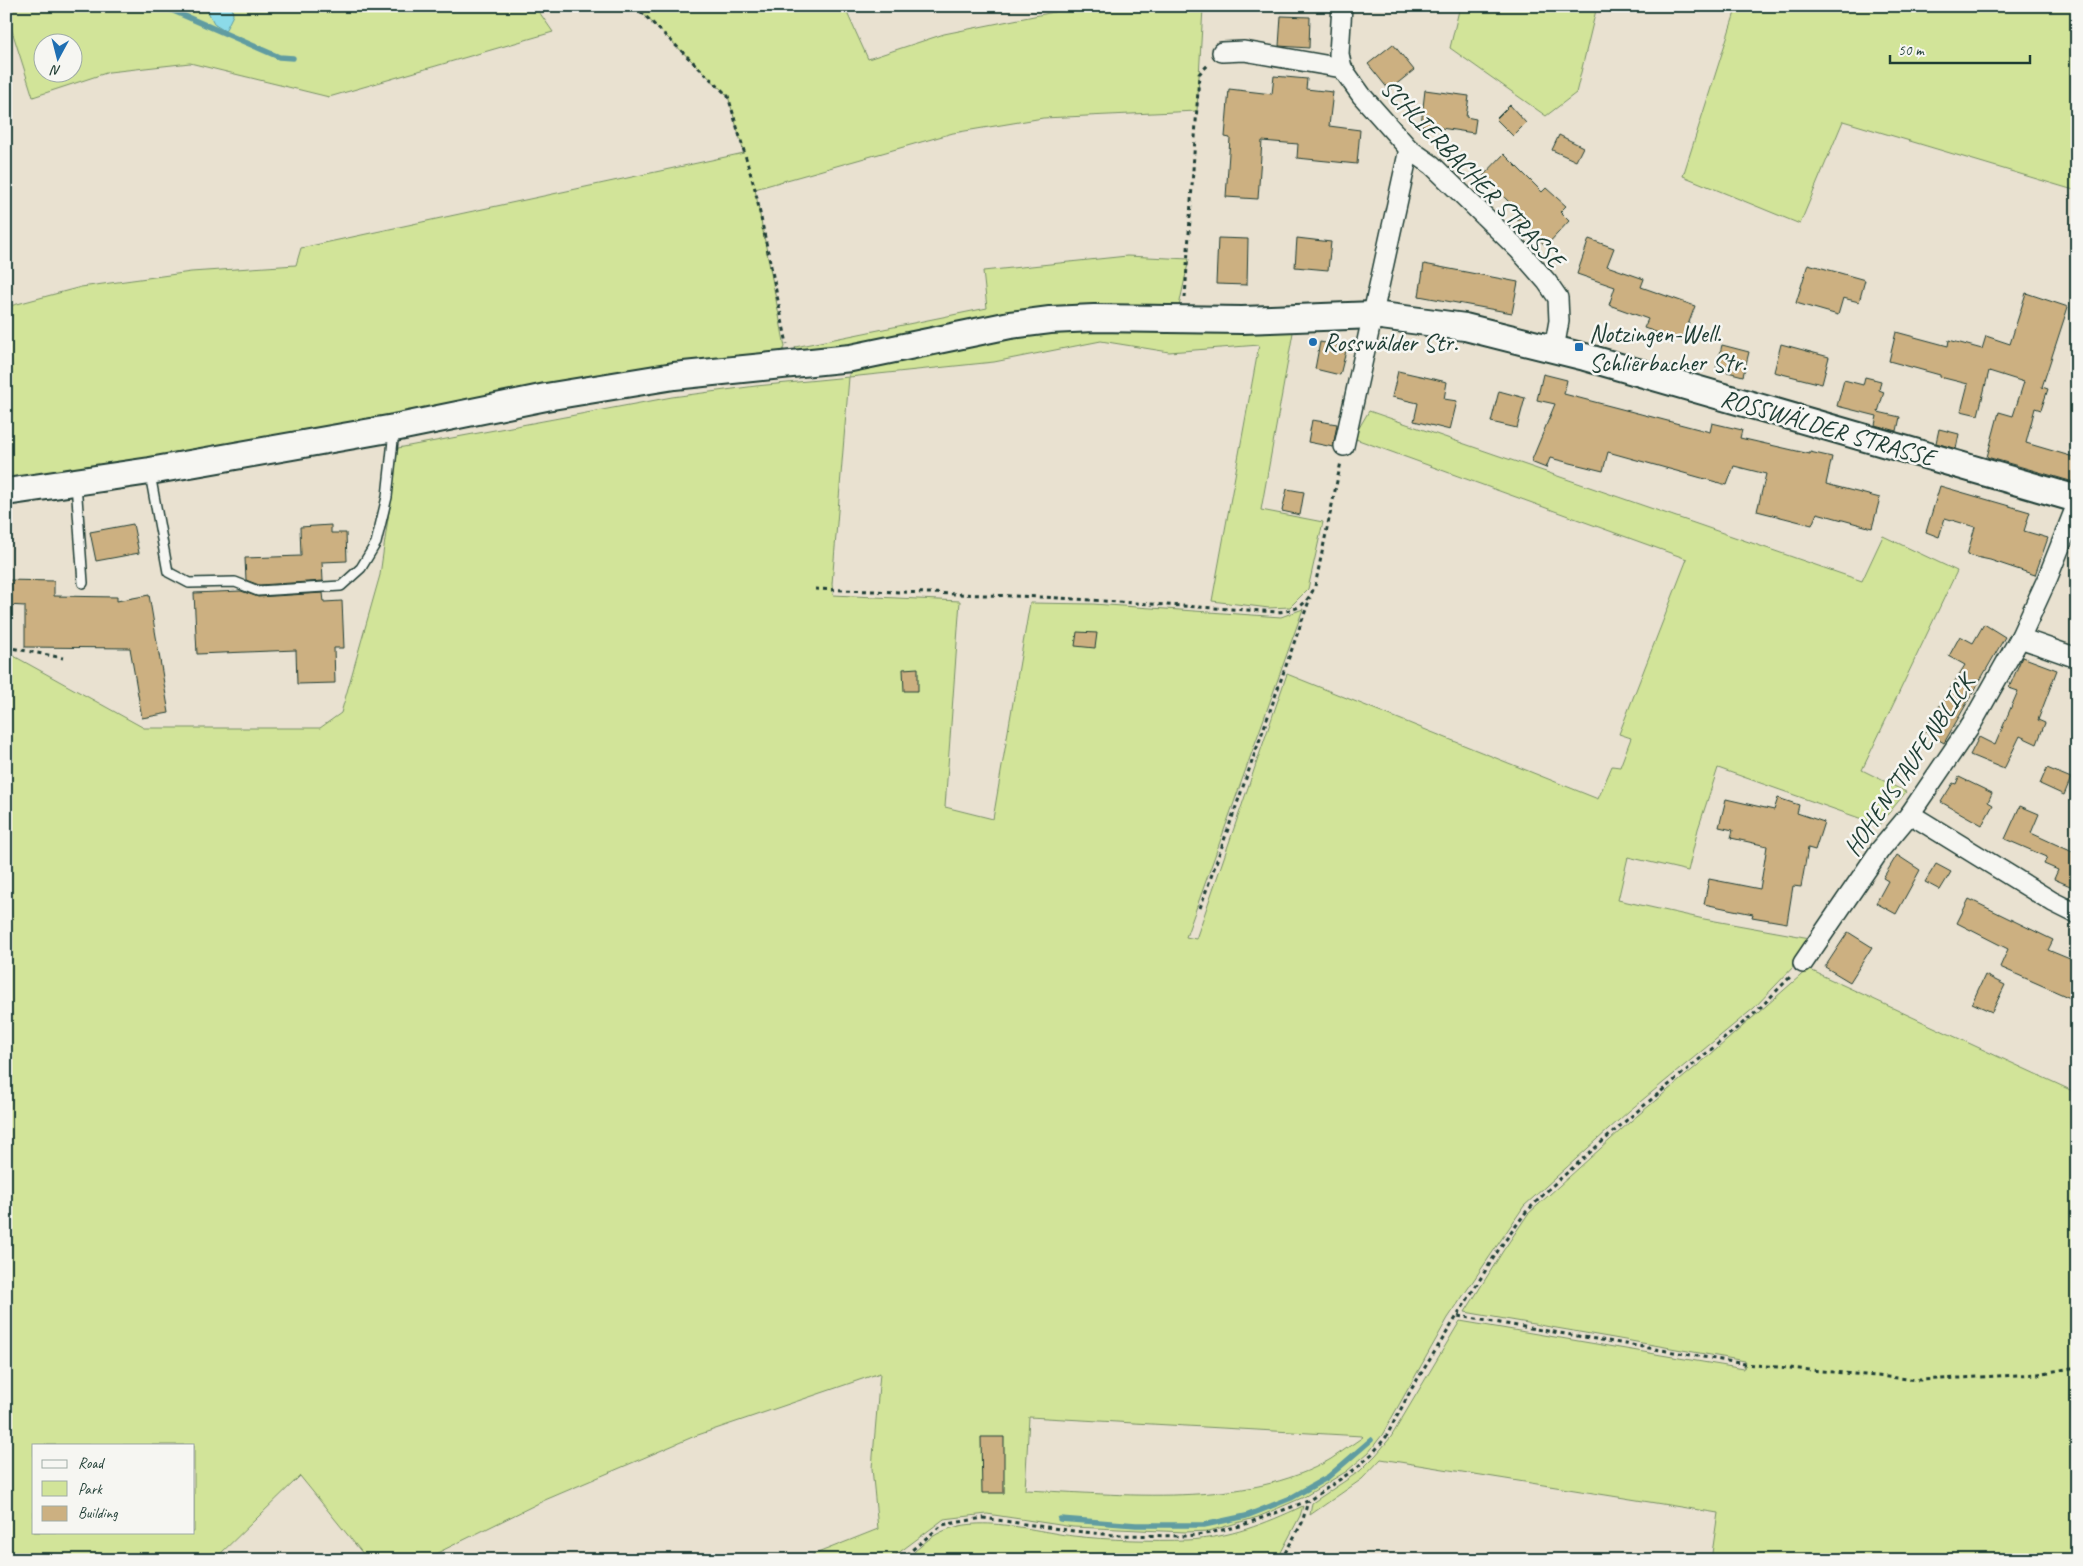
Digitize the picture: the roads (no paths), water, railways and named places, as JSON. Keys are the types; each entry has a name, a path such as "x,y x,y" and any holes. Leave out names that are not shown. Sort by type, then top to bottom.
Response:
{"street":[{"path":"1222,52 1244,51 1342,68 1339,54 1342,6"},
{"name":"SCHLIERBACHER STRASSE","path":"1342,68 1362,96 1409,149 1432,165 1519,250 1547,282 1558,298 1559,321 1554,349"},
{"path":"1344,446 1409,149"},
{"name":"ROSSWÄLDER STRASSE","path":"6,492 150,472 394,428 546,397 674,376 850,358 1010,325 1050,320 1242,320 1374,315 1465,327 1554,349 2077,499"},
{"name":"HOHENSTAUFENBLICK","path":"1803,963 1880,850 1910,814 1972,723 2020,638 2077,504"},
{"path":"2020,638 2077,658"},
{"path":"1910,814 2053,902 2077,914"}],"lane":[{"path":"150,472 168,572 189,584 235,582 258,591 341,586 361,568 376,543 387,497 394,428"},
{"path":"76,482 83,583"}],"water":[{"path":"208,6 232,6 233,15 225,31 215,25 207,10"}],"waterway":[{"path":"162,6 279,57 293,58"},
{"path":"1060,1519 1136,1525 1204,1525 1246,1516 1291,1498 1328,1477 1371,1440"}],"place":[{"name":"Rosswälder Str.","path":"1313,342"},
{"name":"Notzingen-Well. Schlierbacher Str.","path":"1579,347"}]}
